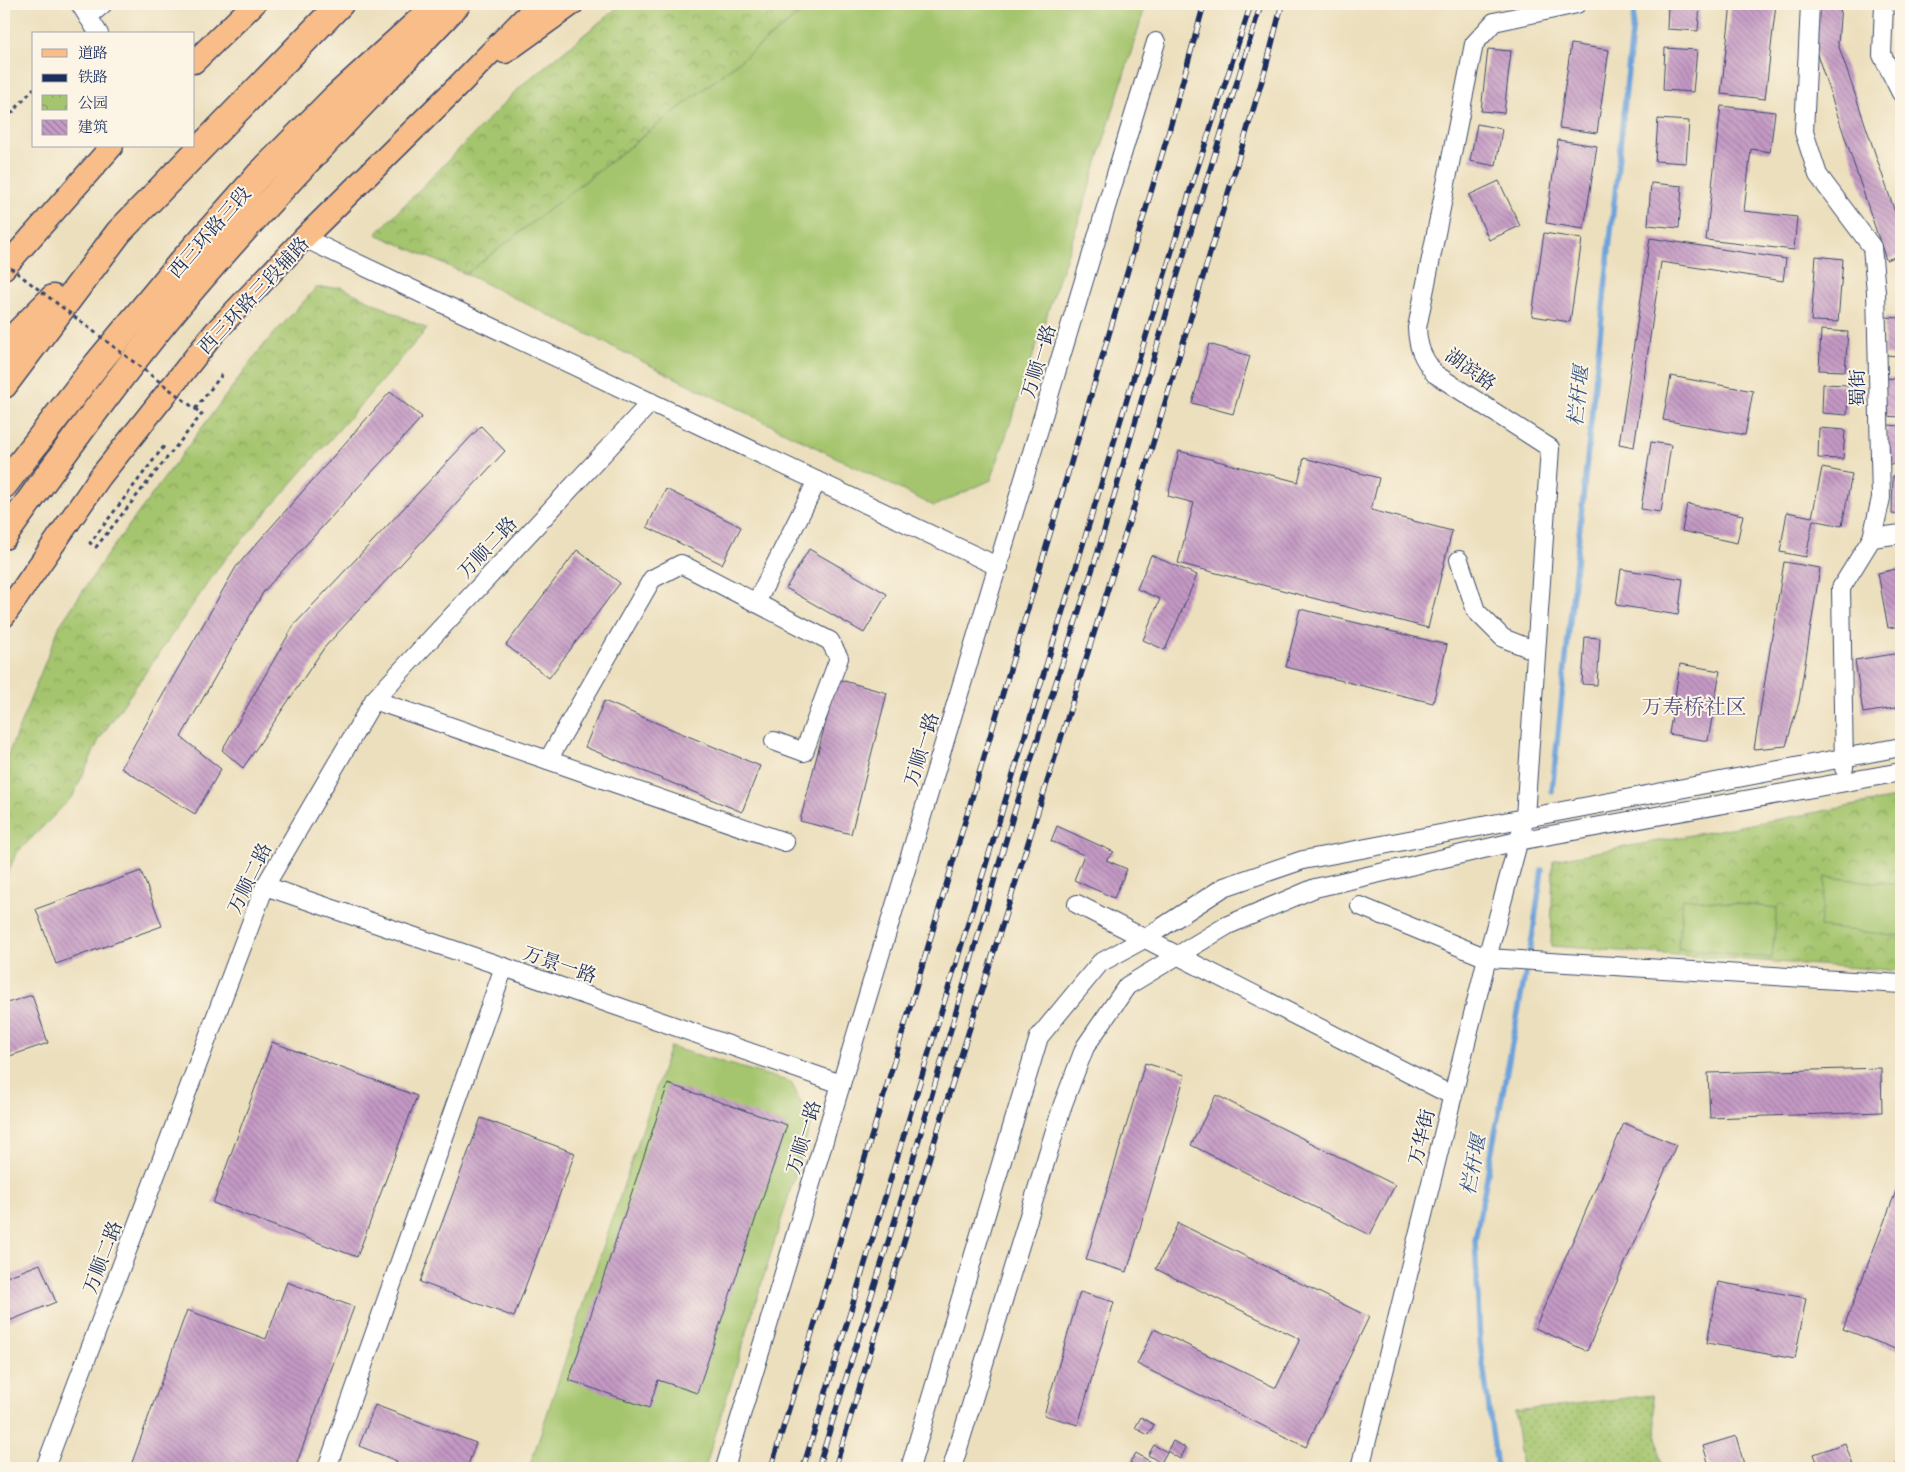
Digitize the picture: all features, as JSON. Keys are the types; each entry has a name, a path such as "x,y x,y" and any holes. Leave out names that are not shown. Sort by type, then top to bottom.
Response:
{"highway":[{"path":"4,346 119,232 340,4"},
{"name":"西三环路三段","path":"4,485 103,357 180,264 258,176 335,98 419,21 441,4"},
{"path":"4,536 84,424 204,276 294,176 458,4"},
{"path":"4,385 119,232"}],"main road":[{"path":"195,61 254,4"},
{"name":"西三环路三段辅路","path":"4,616 106,469 215,332 304,238 538,4"},
{"path":"456,88 572,4"},
{"path":"4,268 110,148"}],"street":[{"path":"98,32 84,10 103,4"},
{"name":"湖滨路","path":"1525,817 1550,448 1435,374 1425,360 1418,345 1417,328 1474,44 1494,22 1577,4"},
{"name":"蜀街","path":"1810,4 1804,132 1818,175 1872,247 1876,292 1881,498 1872,538 1841,588 1843,757 1846,782"},
{"path":"1884,4 1882,55 1901,93"},
{"name":"万顺一路","path":"725,1468 1156,42"},
{"path":"304,238 998,566"},
{"name":"万顺二路","path":"45,1468 265,886 374,700 651,402"},
{"path":"756,603 817,480"},
{"path":"1872,538 1901,534"},
{"path":"1459,560 1476,611 1503,638 1536,651"},
{"path":"548,760 652,579 681,564 830,641 839,658 804,752 774,741"},
{"path":"374,700 785,842"},
{"path":"910,1468 1040,1037 1100,963 1144,939 1224,887 1303,860 1901,747"},
{"path":"952,1468 1062,1104 1085,1047 1127,986 1228,925 1315,888 1518,841 1901,772"},
{"name":"万华街","path":"1360,1468 1487,958 1525,817"},
{"name":"万景一路","path":"265,886 842,1084"},
{"path":"1077,904 1453,1096"},
{"path":"1360,906 1487,958 1901,984"},
{"path":"328,1468 504,967"}],"path":[{"path":"4,118 13,112 32,90"},
{"path":"4,263 202,414 96,547 90,543 165,445"},
{"path":"195,409 224,372"}],"green space":[{"path":"622,4 813,4 466,274 376,234 523,84"},
{"path":"813,4 1146,4 1082,211 991,480 934,506 466,274"},
{"path":"341,287 427,329 221,564 100,738 73,796 16,854 4,882 4,765 60,625 107,555 262,347 316,288"},
{"path":"1901,797 1901,971 1551,946 1553,860"},
{"path":"1826,877 1901,885 1901,936 1820,927"},
{"path":"1683,898 1777,908 1772,958 1678,948"},
{"path":"670,1047 791,1082 811,1123 705,1468 529,1468"},
{"path":"1652,1395 1661,1468 1522,1468 1515,1411"}],"building":[{"path":"1668,4 1700,4 1698,31 1667,29"},
{"path":"1731,4 1776,4 1765,99 1721,94"},
{"path":"1818,4 1841,4 1838,44 1901,230 1901,255 1886,260 1815,48"},
{"path":"1571,44 1609,50 1597,133 1559,128"},
{"path":"1665,48 1697,50 1693,92 1663,90"},
{"path":"1488,49 1511,51 1504,113 1481,111"},
{"path":"1721,106 1775,112 1770,152 1751,149 1744,211 1797,217 1794,250 1706,240"},
{"path":"1658,119 1689,121 1686,163 1655,161"},
{"path":"1477,124 1502,129 1496,166 1470,161"},
{"path":"1558,140 1597,146 1584,229 1546,223"},
{"path":"1499,181 1520,226 1489,240 1469,195"},
{"path":"1651,183 1682,186 1679,228 1648,225"},
{"path":"1544,233 1582,239 1570,322 1532,316"},
{"path":"1650,238 1786,259 1783,281 1661,262 1634,447 1619,444"},
{"path":"1816,256 1843,259 1838,322 1811,321"},
{"path":"1885,317 1901,318 1901,356 1884,355"},
{"path":"1821,330 1848,332 1845,371 1819,370"},
{"path":"1209,344 1250,356 1233,414 1192,403"},
{"path":"1671,376 1753,391 1745,435 1663,420"},
{"path":"1885,378 1901,379 1901,417 1884,416"},
{"path":"1823,384 1848,385 1847,415 1822,413"},
{"path":"390,392 422,417 264,591 181,737 221,769 195,814 121,768 236,567"},
{"path":"1887,425 1901,426 1901,464 1886,464"},
{"path":"481,426 505,451 324,648 243,768 222,750 294,625"},
{"path":"1819,428 1845,430 1843,459 1818,458"},
{"path":"1651,442 1671,445 1661,512 1641,509"},
{"path":"1179,451 1298,482 1304,458 1379,478 1371,510 1452,531 1428,628 1178,563 1194,503 1168,496"},
{"path":"1822,468 1852,474 1842,526 1813,520 1806,557 1780,552 1787,512 1812,517"},
{"path":"1893,476 1901,477 1901,515 1892,514"},
{"path":"666,489 741,527 722,564 647,527"},
{"path":"1687,504 1743,515 1737,543 1682,531"},
{"path":"809,549 887,594 864,633 786,588"},
{"path":"577,550 620,583 549,678 506,645"},
{"path":"1151,555 1197,575 1165,650 1143,640 1160,599 1137,589"},
{"path":"1784,562 1820,568 1799,702 1786,746 1754,749"},
{"path":"1901,568 1901,626 1888,628 1878,573"},
{"path":"1621,569 1683,579 1678,615 1616,605"},
{"path":"1300,609 1447,645 1433,703 1286,667"},
{"path":"1585,637 1600,638 1597,685 1582,684"},
{"path":"1901,653 1901,707 1863,713 1855,660"},
{"path":"1680,664 1720,671 1708,741 1669,734"},
{"path":"837,679 887,693 851,834 800,821"},
{"path":"604,701 760,766 742,812 585,747"},
{"path":"1057,826 1114,852 1106,860 1127,869 1114,898 1074,880 1084,855 1051,841"},
{"path":"141,871 162,926 56,964 36,909"},
{"path":"32,995 48,1043 4,1058 4,1004"},
{"path":"272,1042 417,1096 357,1257 213,1203"},
{"path":"1145,1063 1185,1075 1127,1272 1086,1260"},
{"path":"1881,1068 1882,1112 1710,1118 1708,1073"},
{"path":"668,1084 787,1125 697,1393 658,1380 649,1408 569,1380"},
{"path":"1216,1095 1395,1185 1370,1235 1191,1145"},
{"path":"481,1118 575,1153 514,1317 420,1282"},
{"path":"1624,1123 1676,1145 1587,1351 1535,1328"},
{"path":"1901,1178 1901,1351 1843,1329"},
{"path":"1178,1223 1369,1317 1306,1447 1137,1364 1154,1329 1276,1388 1300,1339 1156,1269"},
{"path":"40,1264 56,1302 4,1323 4,1278"},
{"path":"287,1282 354,1307 295,1468 130,1468 187,1310 266,1339"},
{"path":"1718,1282 1806,1298 1795,1359 1707,1343"},
{"path":"1080,1292 1114,1302 1078,1425 1044,1415"},
{"path":"375,1405 476,1443 467,1468 395,1468 397,1461 359,1446"},
{"path":"1141,1417 1154,1425 1148,1435 1135,1428"},
{"path":"1736,1436 1745,1468 1710,1468 1703,1446"},
{"path":"1173,1441 1186,1448 1180,1459 1167,1451"},
{"path":"1845,1443 1854,1468 1819,1468 1814,1454"},
{"path":"1154,1445 1167,1452 1161,1463 1148,1455"},
{"path":"1136,1453 1149,1461 1145,1468 1139,1468 1130,1463"},
{"path":"1901,1454 1901,1468 1894,1468"}],"waterway":[{"name":"栏杆堰","path":"1552,791 1635,4"},
{"name":"栏杆堰","path":"1497,1468 1480,1342 1475,1240 1533,933 1542,870"}],"railway":[{"path":"771,1468 888,1082 1169,131 1204,4"},
{"path":"803,1468 1190,191 1251,4"},
{"path":"818,1468 900,1204 1013,816 1098,552 1176,280 1261,4"},
{"path":"835,1468 944,1110 1135,503 1266,67 1282,4"}],"district":[{"name":"万寿桥社区","path":"1694,707"}]}
